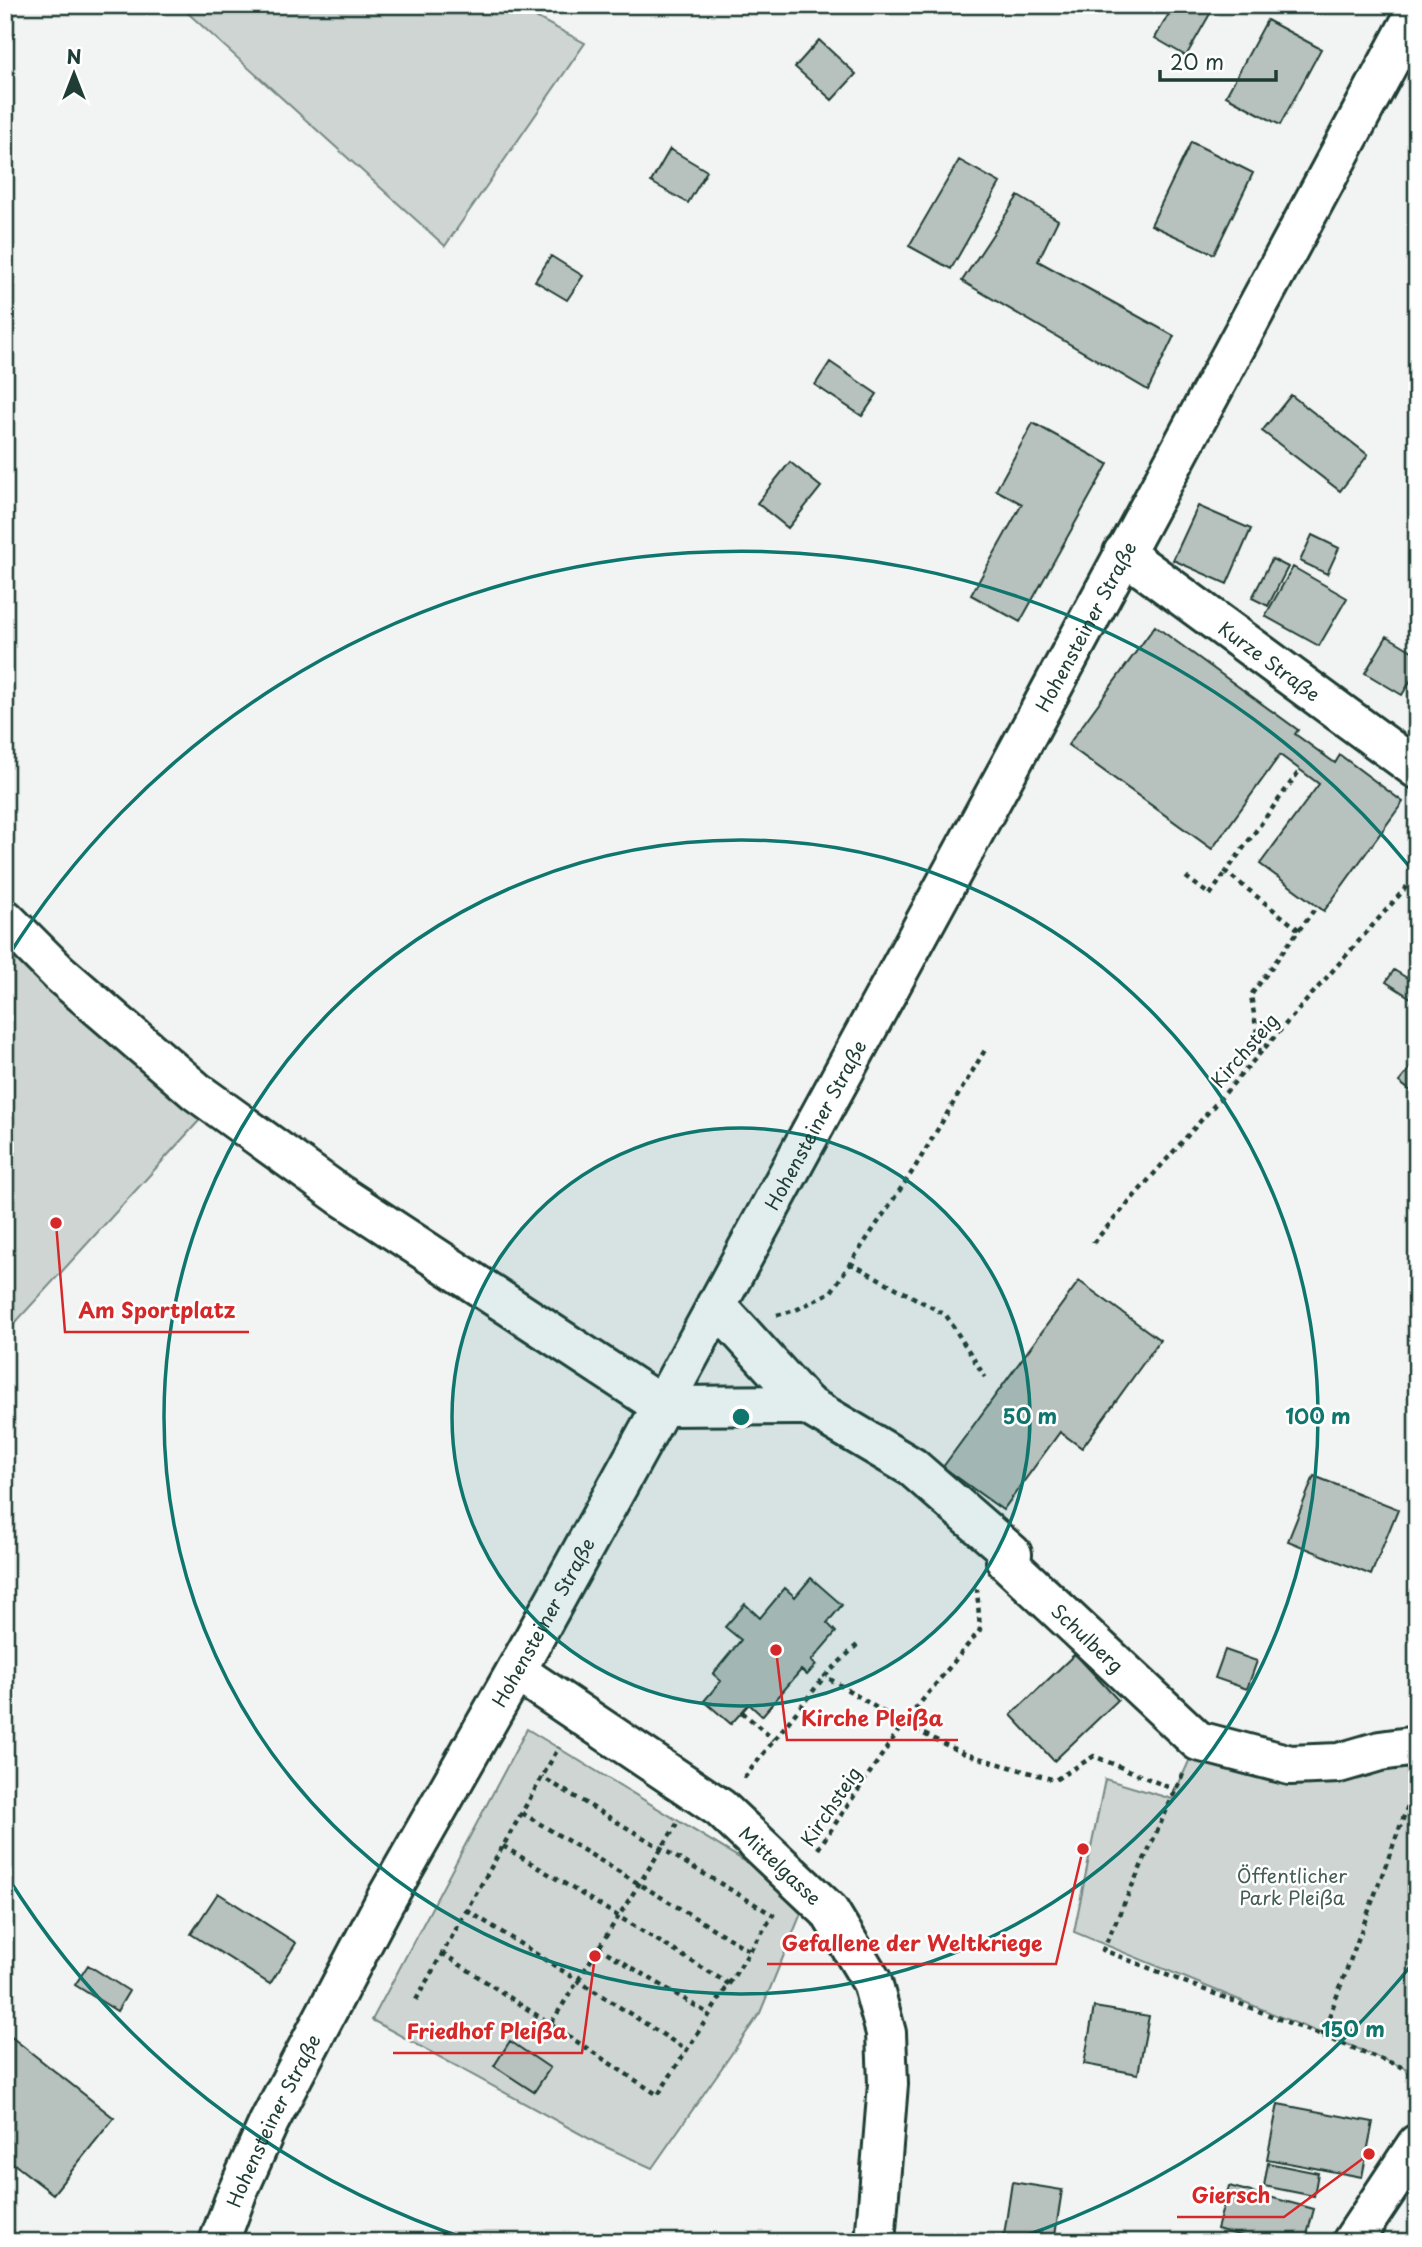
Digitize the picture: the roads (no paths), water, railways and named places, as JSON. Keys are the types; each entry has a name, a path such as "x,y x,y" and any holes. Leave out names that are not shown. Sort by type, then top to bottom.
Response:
{"main road":[{"name":"Hohensteiner Straße","path":"219,2242 237,2193 269,2122 385,1901 662,1406 1417,10"},
{"name":"Kurze Straße","path":"1123,553 1417,769"},
{"path":"5,919 59,973 197,1093 340,1195 662,1406 807,1405"},
{"name":"Schulberg","path":"716,1305 807,1405 912,1467 1012,1554 1006,1560 1198,1741 1290,1765 1339,1763 1380,1751 1417,1746"},
{"name":"Mittelgasse","path":"516,1671 720,1808 829,1911 872,1982 886,2033 888,2084 875,2242"},
{"path":"1352,2242 1417,2144"}],"place":[{"name":"Am Sportplatz","path":"56,1223"},
{"name":"Kirche Pleißa","path":"776,1650"},
{"name":"Gefallene der Weltkriege","path":"1083,1849"},
{"name":"Friedhof Pleißa","path":"595,1956"},
{"name":"Giersch","path":"1369,2154"}],"park label":[{"name":"Öffentlicher Park Pleißa","path":"1292,1886"}]}
